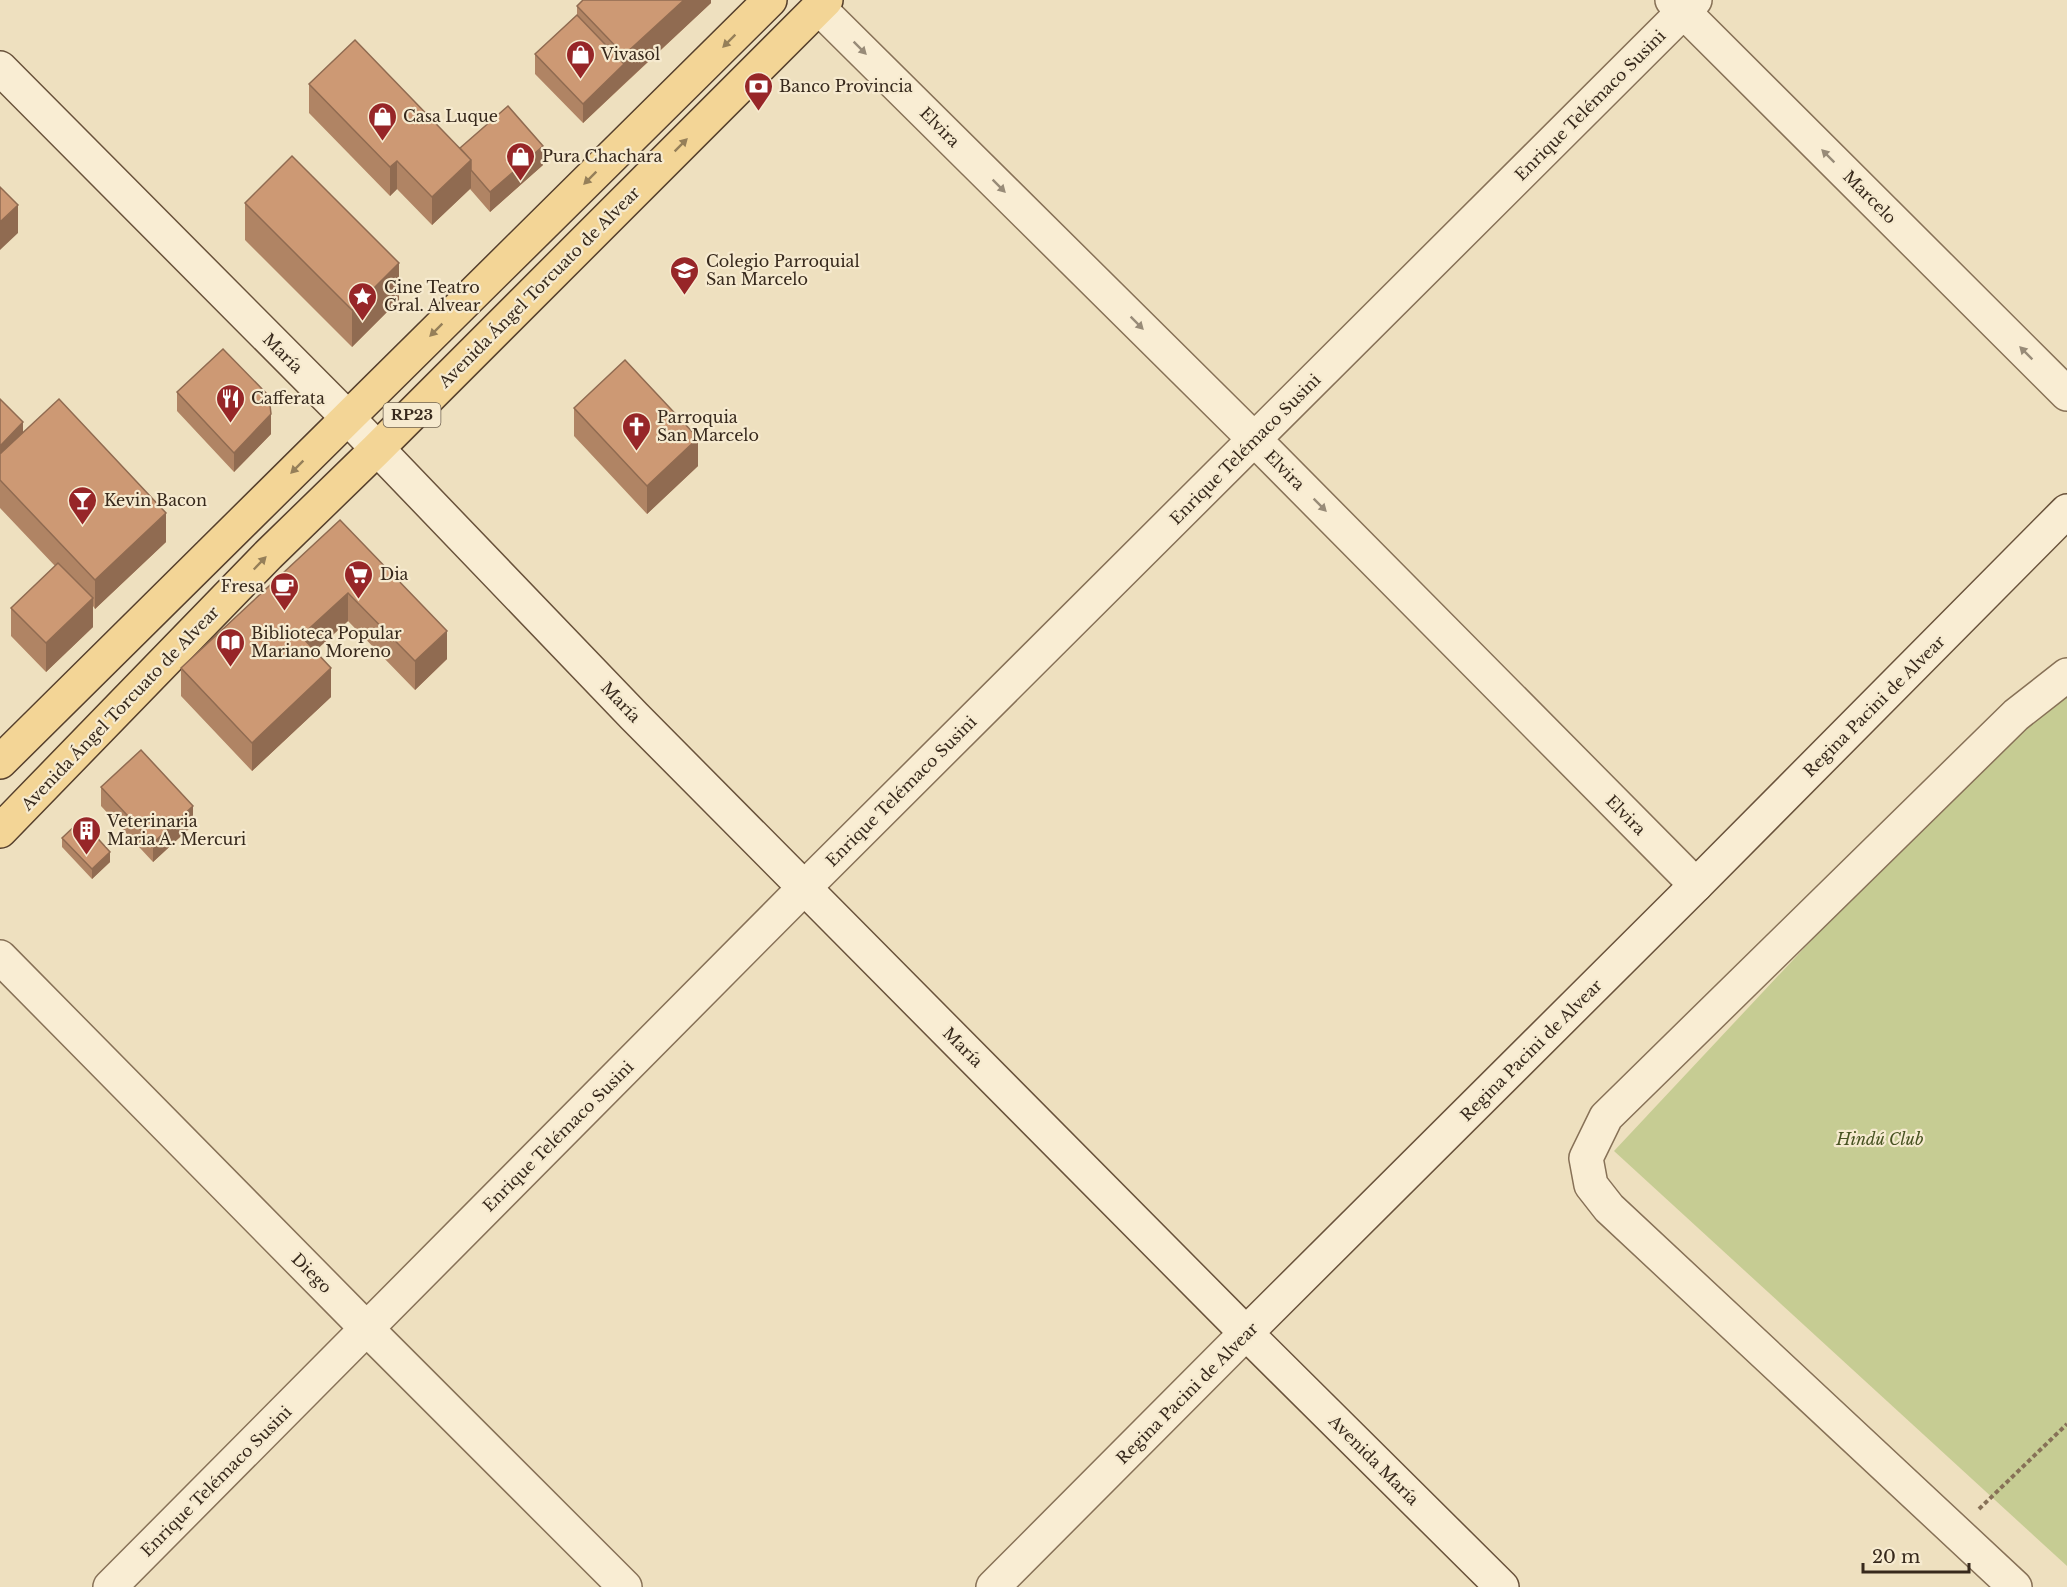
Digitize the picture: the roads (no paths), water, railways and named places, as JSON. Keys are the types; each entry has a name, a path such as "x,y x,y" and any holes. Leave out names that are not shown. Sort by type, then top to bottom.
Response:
{"main road":[{"name":"RP23","path":"0,762 770,0"},
{"name":"Avenida Ángel Torcuato de Alvear","path":"0,831 268,555 822,4"}],"street":[{"name":"Elvira","path":"822,4 1696,885"},
{"name":"Enrique Telémaco Susini","path":"110,1587 805,887 1254,440 1684,4"},
{"name":"Marcelo","path":"1684,4 2067,394"},
{"name":"María","path":"0,68 347,417 634,716 1246,1333"},
{"name":"Regina Pacini de Alvear","path":"993,1587 2067,511"},
{"path":"2015,1587 1609,1209 1591,1185 1586,1158 1606,1118 2016,715 2067,675"},
{"name":"Diego","path":"0,957 367,1329 626,1587"},
{"name":"Avenida María","path":"1246,1333 1502,1587"}],"place":[{"name":"Vivasol","path":"580,80"},
{"name":"Banco Provincia","path":"758,112"},
{"name":"Casa Luque","path":"382,142"},
{"name":"Pura Chachara","path":"521,182"},
{"name":"Colegio Parroquial San Marcelo","path":"685,296"},
{"name":"Cine Teatro Gral. Alvear","path":"363,322"},
{"name":"Cafferata","path":"230,424"},
{"name":"Parroquia San Marcelo","path":"636,452"},
{"name":"Kevin Bacon","path":"83,526"},
{"name":"Dia","path":"359,600"},
{"name":"Fresa","path":"285,612"},
{"name":"Biblioteca Popular Mariano Moreno","path":"230,668"},
{"name":"Veterinaria Maria A. Mercuri","path":"86,856"}],"park label":[{"name":"Hindú Club","path":"1880,1139"}]}
